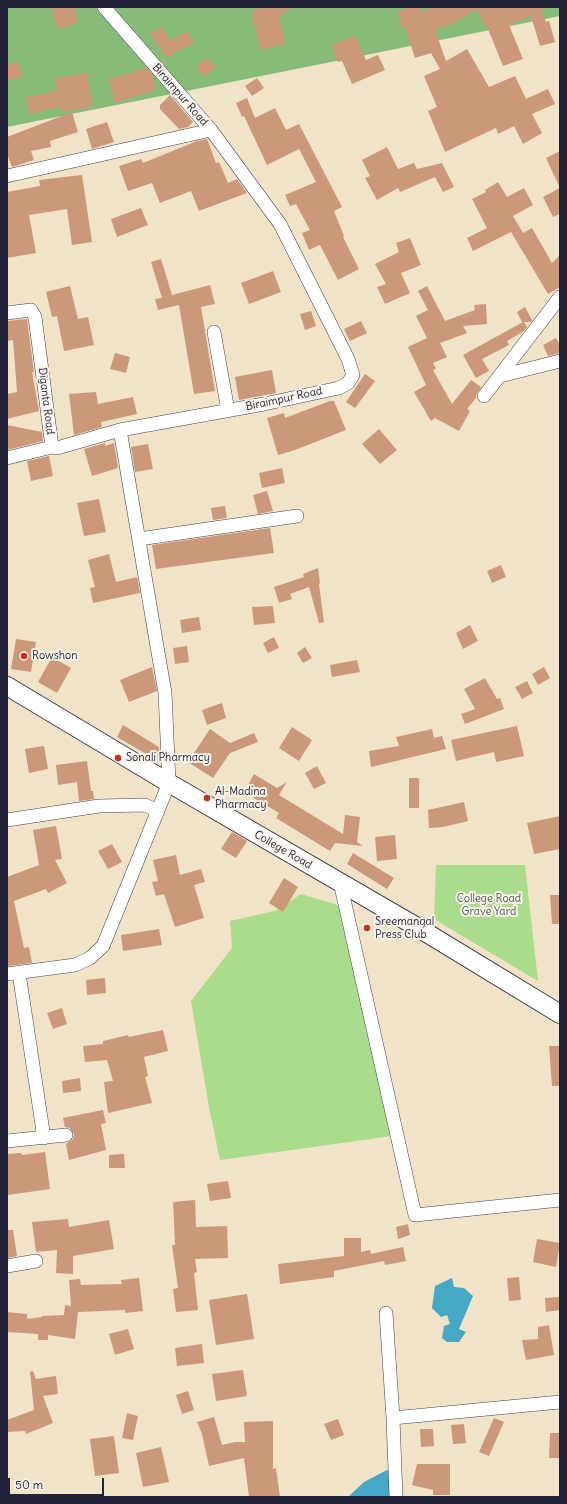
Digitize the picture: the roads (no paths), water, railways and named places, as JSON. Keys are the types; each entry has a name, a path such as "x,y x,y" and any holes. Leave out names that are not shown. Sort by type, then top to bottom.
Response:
{"main road":[{"name":"College Road","path":"7,686 169,783 417,927 560,1014"}],"street":[{"name":"Biraimpur Road","path":"104,7 211,130 280,224 348,359 353,375 348,383 339,388 228,411 120,430"},
{"path":"7,176 211,130"},
{"path":"484,396 560,297"},
{"name":"Diganta Road","path":"7,312 31,310 35,317 52,447 57,448 120,430"},
{"path":"214,332 228,411"},
{"path":"500,376 560,361"},
{"path":"44,1138 13,973 75,965 90,958 104,946 169,783 165,693 120,430"},
{"path":"7,458 52,447"},
{"path":"139,539 297,516"},
{"path":"7,820 99,806 145,805 158,811"},
{"path":"340,882 415,1215 560,1200"},
{"path":"7,1141 66,1135"},
{"path":"7,1266 36,1261"},
{"path":"386,1313 393,1418 396,1497"},
{"path":"393,1418 560,1402"}],"water":[{"path":"452,1278 454,1287 464,1288 473,1296 459,1329 466,1332 459,1342 447,1342 442,1338 444,1326 450,1324 447,1315 441,1317 432,1308 435,1286"},
{"path":"391,1468 393,1497 348,1497 364,1482"}],"place":[{"name":"Rowshon","path":"24,656"},
{"name":"Sonali Pharmacy","path":"118,758"},
{"name":"Al-Madina Pharmacy","path":"207,798"},
{"name":"Sreemangal Press Club","path":"367,928"}],"park label":[{"name":"College Road Grave Yard","path":"489,905"}]}
